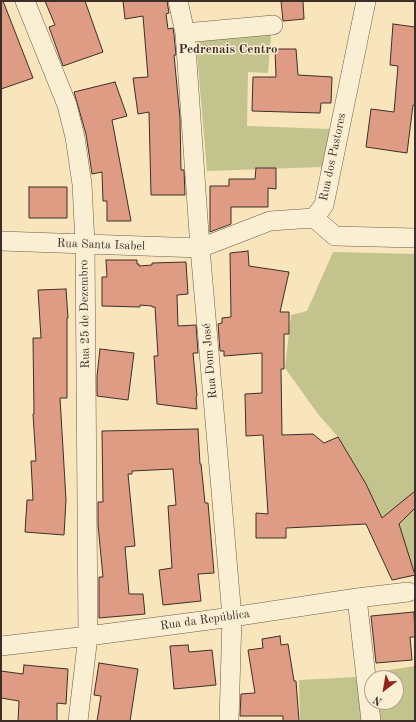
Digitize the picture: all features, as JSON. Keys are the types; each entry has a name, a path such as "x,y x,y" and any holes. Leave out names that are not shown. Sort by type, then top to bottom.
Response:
{"street":[{"name":"Rua 25 de Dezembro","path":"25,1 67,105 75,137 82,184 85,244 88,636 78,721"},
{"name":"Rua Dom José","path":"178,1 185,33 200,248 232,617 229,721"},
{"name":"Rua dos Pastores","path":"314,218 324,205 366,1"},
{"path":"185,33 273,25"},
{"path":"200,248 270,221 314,218 335,236 415,238"},
{"name":"Rua Santa Isabel","path":"1,241 200,248"},
{"name":"Rua da República","path":"1,646 232,617 357,598 408,592"},
{"path":"357,598 371,721"}],"green space":[{"path":"271,34 268,73 248,72 247,126 331,129 322,167 207,171 196,42"},
{"path":"333,252 415,254 415,575 407,578 366,484 338,437 318,414 285,368 291,315 307,311"},
{"path":"415,666 415,721 381,721 380,710 404,710 404,670 389,670"},
{"path":"356,677 365,721 300,721 299,680"}],"building":[{"path":"1,1 3,1 33,78 1,89"},
{"path":"45,1 85,1 103,52 63,66 49,27 55,25"},
{"path":"123,1 167,1 169,13 166,14 168,29 173,28 176,55 174,55 180,118 181,170 184,170 185,195 151,195 149,112 138,114 133,78 148,77 143,16 125,19"},
{"path":"281,1 303,1 304,19 283,21"},
{"path":"393,24 415,27 415,105 413,105 407,153 366,147 371,109 394,112 398,66 390,65"},
{"path":"275,49 296,49 298,75 332,77 331,103 321,103 320,113 252,111 253,77 276,77"},
{"path":"115,82 127,116 112,120 131,221 107,221 107,201 103,201 102,172 92,174 86,134 74,92"},
{"path":"256,168 276,168 276,189 268,188 268,207 231,207 231,224 210,232 210,186 229,186 229,179 255,179"},
{"path":"29,187 67,187 67,218 29,218"},
{"path":"248,251 249,266 289,272 280,312 289,312 289,334 284,334 284,369 281,369 282,435 313,434 324,443 338,437 366,484 382,518 415,491 415,508 399,524 415,575 392,580 366,524 286,528 286,538 256,538 256,513 268,514 263,435 246,436 245,394 262,393 262,353 224,356 224,351 220,351 218,324 222,323 222,318 231,317 230,253"},
{"path":"106,260 137,260 137,264 139,264 139,266 152,265 152,263 186,262 188,294 177,295 178,326 196,325 198,353 193,353 197,409 157,404 154,356 158,356 155,307 140,305 140,307 102,306 102,277 107,277"},
{"path":"66,289 68,318 67,398 60,398 66,500 64,535 25,532 27,500 33,500 31,461 36,461 33,414 33,338 41,338 38,290"},
{"path":"100,349 134,353 128,400 97,396 97,376"},
{"path":"198,429 200,464 205,503 208,503 214,573 198,574 201,601 163,605 159,570 172,568 168,506 176,505 173,469 132,471 132,474 128,474 135,546 125,547 129,594 143,594 145,614 99,618 99,577 103,577 98,525 98,502 103,502 102,431"},
{"path":"414,612 415,637 410,637 412,660 376,663 371,616"},
{"path":"280,636 281,645 288,644 294,681 296,681 299,721 283,721 283,716 240,716 241,694 255,693 248,650 263,648 262,639"},
{"path":"188,645 189,652 212,650 216,685 174,689 170,646"},
{"path":"99,663 138,669 130,721 97,721 101,696 94,695"},
{"path":"24,665 68,669 66,704 57,703 57,721 18,721 19,701 1,698 1,671 23,674"}],"district":[{"name":"Pedrenais Centro","path":"228,50"}]}
